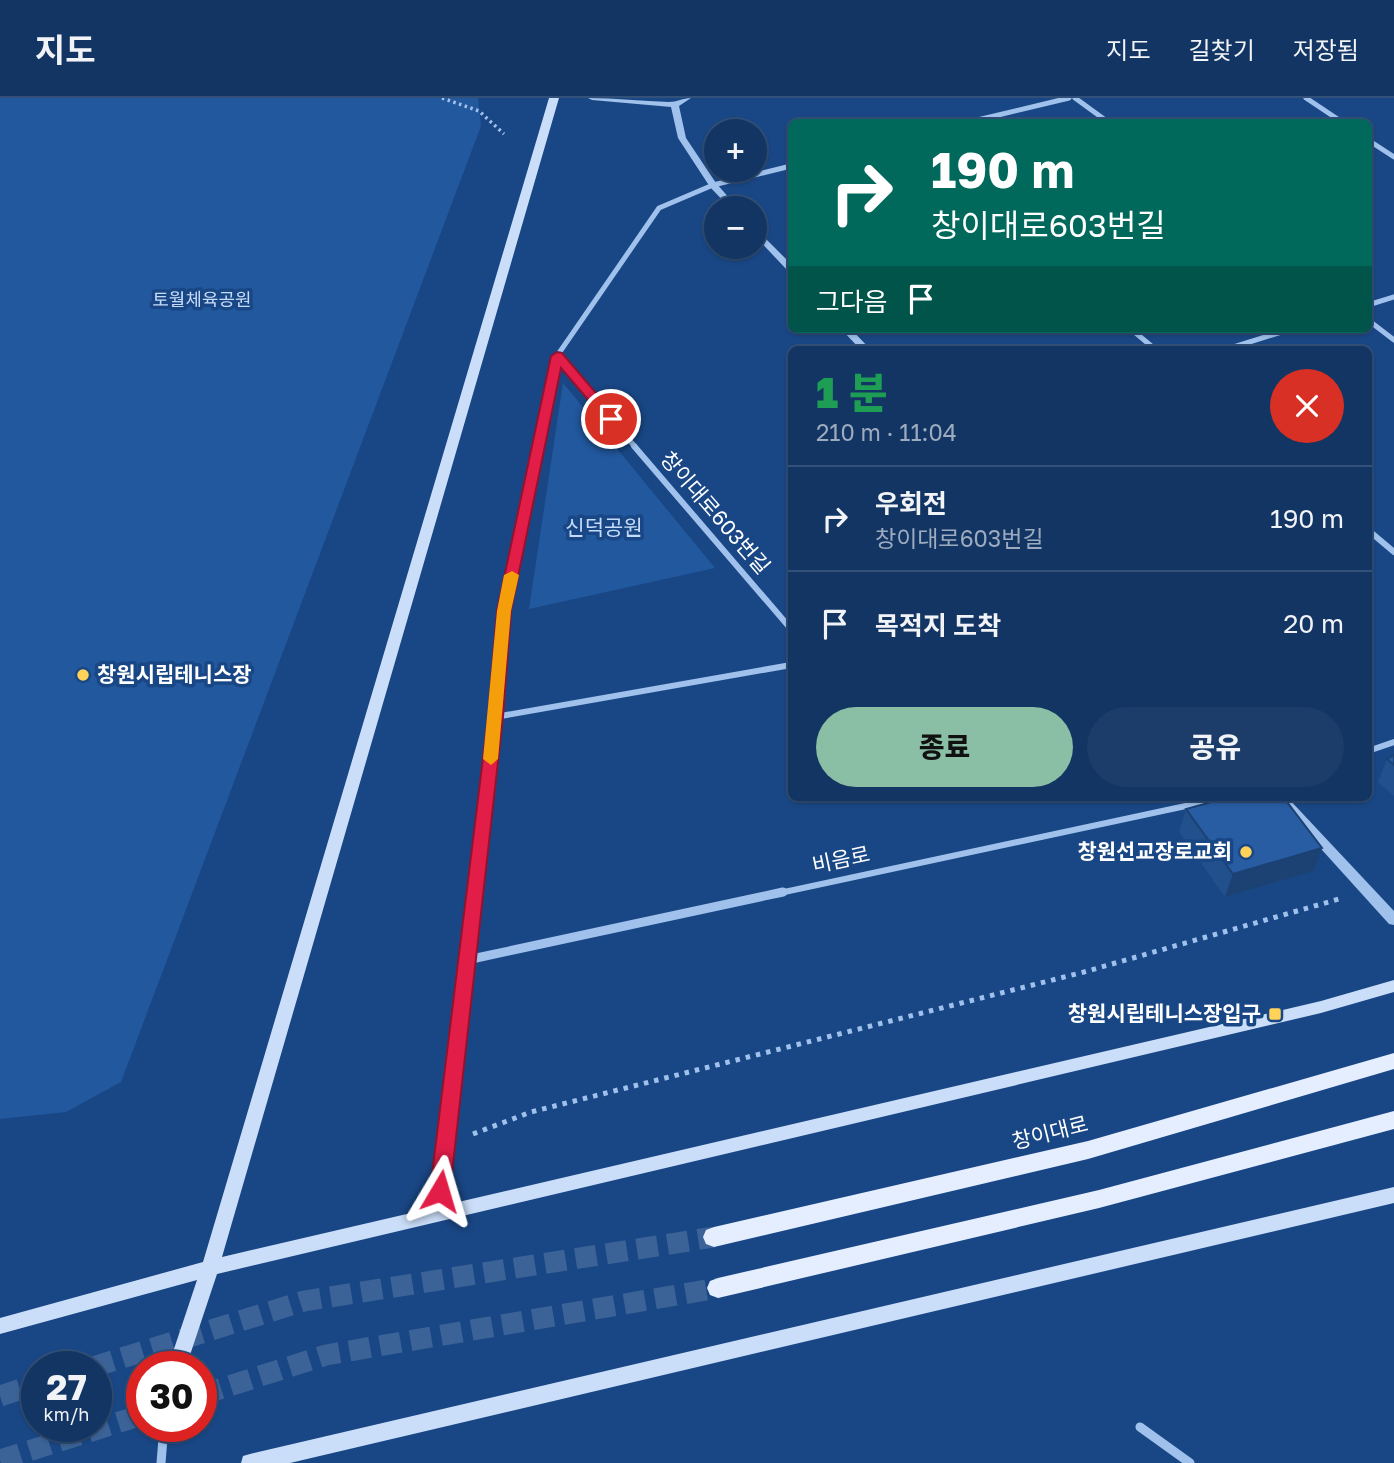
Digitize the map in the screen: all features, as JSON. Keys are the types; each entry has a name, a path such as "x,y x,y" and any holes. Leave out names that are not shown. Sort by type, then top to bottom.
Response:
{"main road":[{"path":"182,1351 210,1268 554,98"},
{"path":"0,1326 210,1268 1321,1007 1394,986"},
{"name":"창이대로","path":"715,1237 1088,1150 1394,1061"},
{"path":"718,1288 1099,1199 1394,1119"},
{"path":"250,1463 1394,1195"}],"street":[{"path":"592,98 673,102 687,98"},
{"path":"982,119 1069,98"},
{"path":"1075,98 1104,119"},
{"path":"1306,98 1338,119"},
{"path":"673,102 682,138 723,196"},
{"path":"1372,143 1394,157"},
{"path":"437,1214 495,717 504,611 557,356 659,208 713,185 788,167"},
{"path":"767,244 788,266"},
{"path":"1372,304 1394,297"},
{"path":"1372,323 1394,340"},
{"path":"850,333 862,346"},
{"path":"1136,333 1151,346"},
{"path":"1237,346 1278,333"},
{"name":"창이대로603번길","path":"557,356 788,626"},
{"path":"1372,533 1394,552"},
{"path":"495,717 788,667"},
{"path":"1372,750 1394,742"},
{"name":"비음로","path":"467,960 1209,801"},
{"path":"1284,801 1394,920"},
{"path":"1140,1427 1191,1463"},
{"path":"161,1463 163,1442"}],"path":[{"path":"442,98 479,111 504,134"},
{"path":"446,1144 531,1112 1084,972 1367,891"}],"green space":[{"name":"토월체육공원","path":"0,98 478,98 481,126 121,1082 66,1112 0,1119"},
{"name":"신덕공원","path":"563,383 715,568 529,609"}],"building":[{"path":"1394,755 1394,765 1387,759"},
{"path":"1215,801 1286,801 1322,848 1233,874 1186,809"}],"tunnel":[{"path":"112,1361 304,1301 714,1237"},
{"path":"217,1390 326,1355 718,1288"},
{"path":"0,1396 21,1389"},
{"path":"0,1460 126,1420"}],"slow traffic":[{"path":"491,759 504,611 512,575"}],"place":[{"name":"창원시립테니스장","path":"83,675"},
{"name":"창원선교장로교회","path":"1246,852"},
{"name":"창원시립테니스장입구","path":"1275,1014"}],"route":[{"path":"440,1191 495,717 504,611 557,356 611,419"}]}
